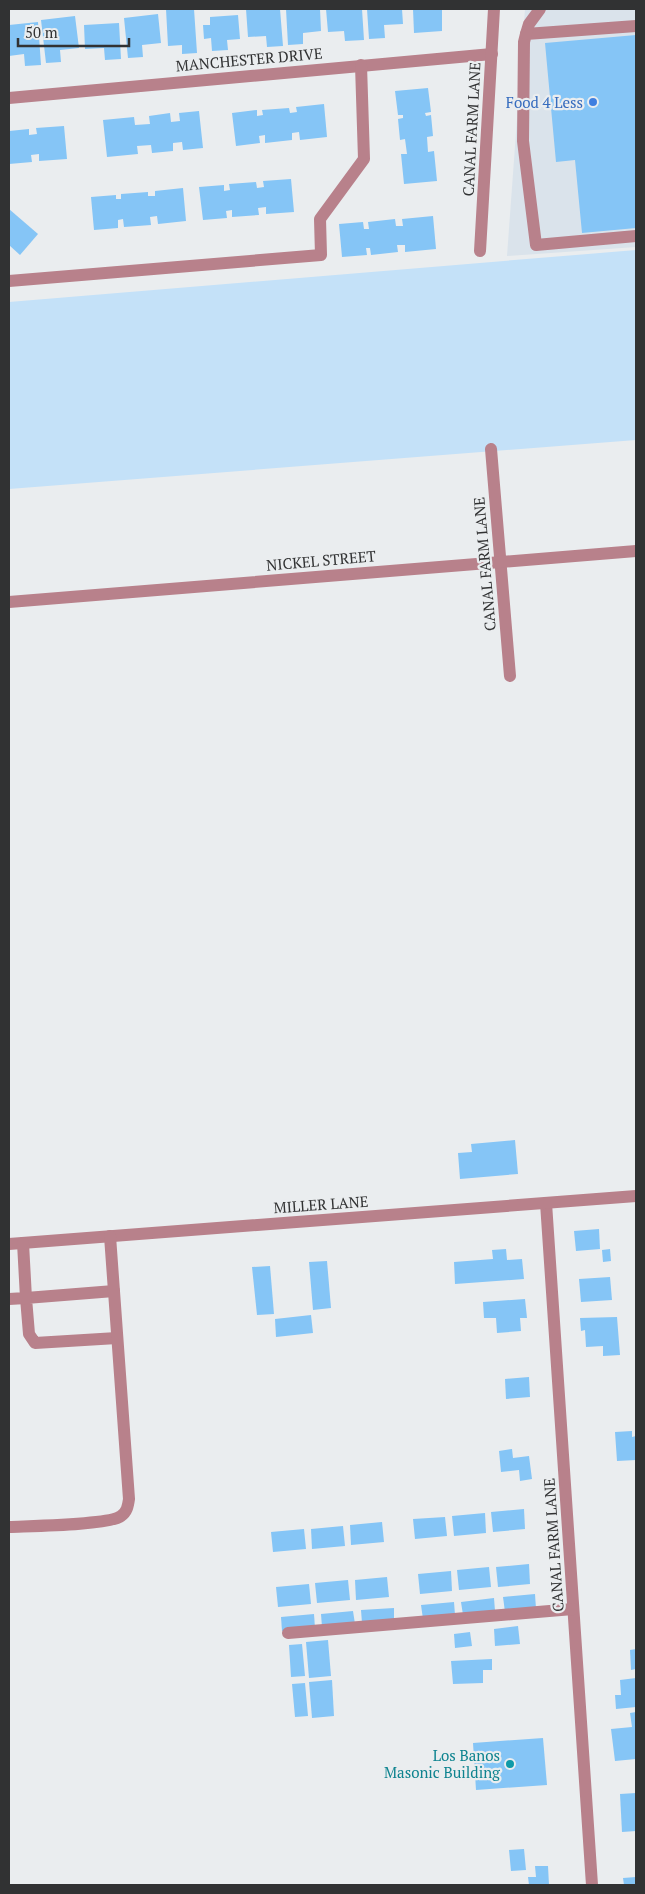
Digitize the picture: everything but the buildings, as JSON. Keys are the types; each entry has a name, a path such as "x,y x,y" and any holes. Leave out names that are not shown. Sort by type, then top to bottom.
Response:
{"street":[{"name":"CANAL FARM LANE","path":"480,251 494,9"},
{"path":"540,9 529,24 524,42 523,141 536,245 636,236"},
{"path":"526,34 636,26"},
{"name":"MANCHESTER DRIVE","path":"9,98 492,54"},
{"path":"9,281 321,255 320,219 364,158 362,65"},
{"name":"CANAL FARM LANE","path":"492,449 510,676"},
{"name":"NICKEL STREET","path":"9,602 636,551"},
{"name":"MILLER LANE","path":"9,1244 636,1196"},
{"name":"CANAL FARM LANE","path":"546,1203 592,1885"},
{"path":"9,1527 102,1521 120,1517 128,1509 129,1499 110,1236"},
{"path":"23,1243 29,1334 35,1343 117,1338"},
{"path":"9,1299 114,1291"},
{"path":"288,1633 573,1609"}],"shaded area":[{"path":"525,9 636,9 636,247 507,256"},
{"path":"636,250 636,440 9,489 9,302"}],"place":[{"name":"Food 4 Less","path":"593,102"},
{"name":"Los Banos Masonic Building","path":"510,1764"}]}
